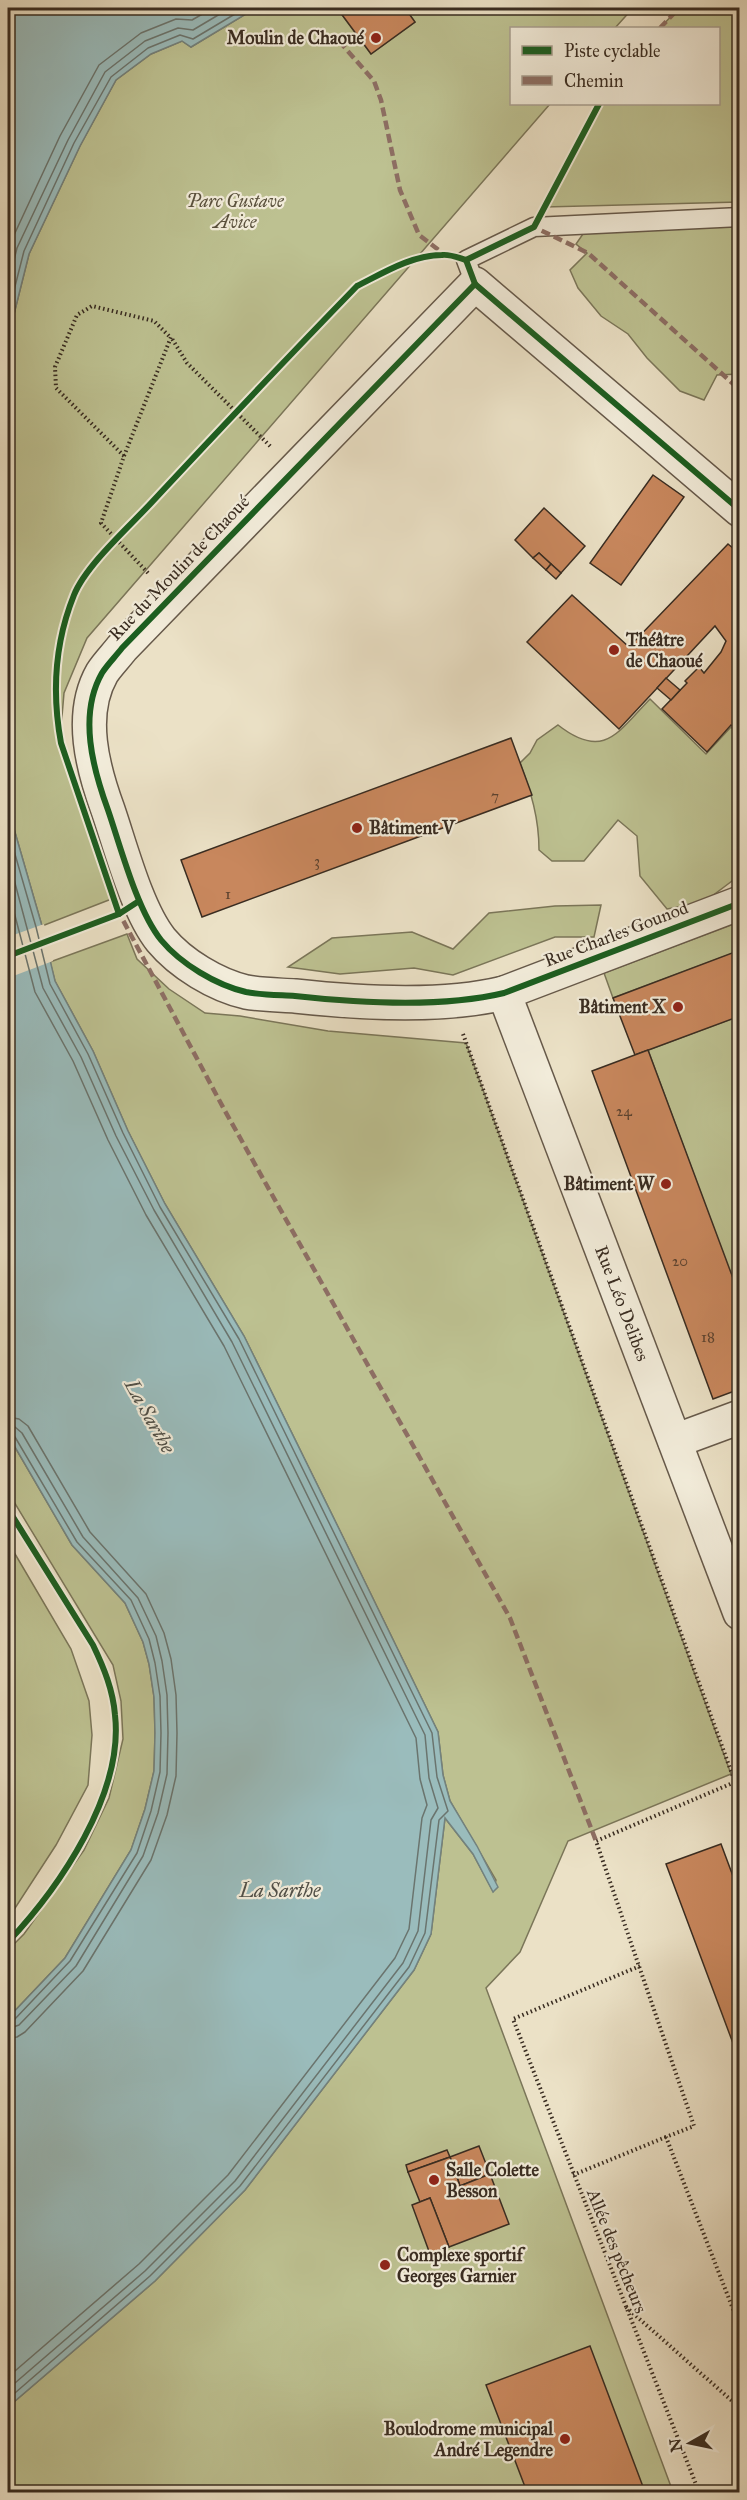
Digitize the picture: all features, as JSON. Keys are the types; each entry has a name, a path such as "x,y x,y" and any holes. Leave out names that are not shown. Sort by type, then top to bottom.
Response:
{"street":[{"name":"Rue du Moulin de Chaoué","path":"476,284 122,648 101,674 91,706 91,728 95,774 139,901 161,940 185,962 212,980 246,992 333,1000 451,1002 504,993"},
{"path":"476,284 740,510"},
{"name":"Rue Charles Gounod","path":"504,993 740,903"},
{"name":"Rue Léo Delibes","path":"504,993 740,1613"},
{"path":"675,1441 740,1417"}],"lane":[{"path":"476,284 466,260 534,227 740,217"}],"path":[{"path":"124,456 56,388 55,367 77,315 92,306 154,321 171,338 187,363 294,471"},
{"path":"171,338 124,456 101,524 172,597"},
{"path":"451,1002 735,1782 596,1841 694,2126 573,2175"},
{"path":"666,2137 740,2327"},
{"path":"625,2307 740,2408"}],"green space":[{"name":"Parc Gustave Avice","path":"256,8 337,8 371,54 415,22 405,8 633,8 616,27 510,27 510,105 549,105 87,638 64,693 60,740 114,898 42,926 12,822 8,800 8,338 29,254 80,146 116,80 151,54 182,41 191,47"},
{"path":"679,8 739,8 739,202 545,207 598,105 720,105 720,27 661,27"},
{"path":"739,219 739,374 717,375 704,400 680,391 647,358 628,334 601,316 578,288 570,270 587,253 576,244 585,231"},
{"path":"650,699 706,754 731,727 739,735 739,879 736,878 704,902 667,909 640,876 637,836 618,820 584,861 552,861 539,850 534,805 520,763 530,753 537,740 558,725 574,736 587,741 599,741 619,731"},
{"path":"601,905 594,937 555,937 453,975 414,968 340,974 288,967 332,938 412,932 453,949 489,913 555,906"},
{"path":"739,922 739,951 613,998 604,973"},
{"path":"127,934 137,959 169,989 205,1013 240,1016 328,1031 466,1043 731,1774 568,1841 520,1952 486,1988 673,2492 8,2492 8,2407 155,2281 245,2190 414,1970 431,1934 445,1818 473,1854 493,1891 496,1880 450,1801 443,1775 438,1732 345,1541 244,1336 165,1204 128,1131 93,1051 55,981 50,962"},
{"path":"739,1016 739,1297 648,1050"},
{"path":"8,1435 72,1545 125,1603 143,1642 149,1664 154,1697 155,1733 154,1771 145,1809 131,1850 65,1958 8,2018 8,1950 24,1934 84,1850 109,1798 123,1739 121,1701 113,1665 8,1492"},
{"path":"8,1542 71,1649 89,1701 92,1735 88,1785 56,1845 8,1919"}],"water":[{"path":"8,8 256,8 191,47 182,41 151,54 116,80 80,146 29,254 8,338"},
{"name":"La Sarthe","path":"8,800 55,981 93,1051 128,1131 165,1204 244,1336 345,1541 438,1732 443,1775 450,1801 498,1887 493,1892 473,1854 445,1818 431,1934 414,1970 245,2190 155,2281 8,2407 8,2018 65,1958 131,1850 145,1809 154,1771 155,1733 154,1697 149,1664 143,1642 125,1603 72,1545 8,1435"}],"pier":[{"path":"44,924 53,961 8,978 8,937"}],"building":[{"name":"Moulin de Chaoué","path":"337,8 405,8 415,22 371,54"},
{"path":"653,475 684,497 621,585 590,563"},
{"path":"544,508 585,546 561,573 539,553 533,558 515,540"},
{"name":"Théâtre de Chaoué","path":"728,544 740,554 740,733 731,725 707,752 662,709 699,667 704,673 721,652 726,641 715,626 619,729 527,642 572,595 629,647"},
{"path":"539,553 551,564 546,570 533,558"},
{"path":"551,564 561,573 556,579 546,570"},
{"path":"666,678 680,690 671,700 657,688"},
{"name":"Bâtiment V","path":"511,738 532,795 202,917 181,860"},
{"name":"Bâtiment X","path":"740,950 740,1016 635,1055 613,998"},
{"name":"Bâtiment W","path":"648,1050 740,1297 740,1389 713,1399 592,1071"},
{"path":"721,1844 740,1895 740,2062 666,1864"},
{"path":"479,2146 490,2174 460,2186 450,2157"},
{"path":"447,2150 450,2157 408,2172 406,2165"},
{"path":"450,2157 460,2186 490,2174 509,2224 449,2247 430,2198 420,2202 408,2172"},
{"path":"430,2198 449,2247 430,2254 412,2205"},
{"name":"Boulodrome municipal André Legendre","path":"590,2346 645,2492 527,2492 486,2385"}],"marked path":[{"path":"661,27 679,8"},
{"path":"339,41 374,81 381,100 400,190 419,235 444,254"},
{"path":"537,223 534,227 588,253 740,390"},
{"path":"117,909 225,1111 510,1618 596,1841"}],"cycle path":[{"path":"466,260 534,227 598,105"},
{"path":"119,914 61,743 58,724 56,687 59,650 68,613 80,583 109,546 357,286 420,258 445,255 466,260"},
{"path":"466,260 475,284 740,510"},
{"path":"475,284 122,648 102,673 91,706 90,742 102,794 137,896 152,927 169,949 211,979 235,989 258,994 400,1003 454,1001 504,993 740,903"},
{"path":"8,956 119,914 139,901"},
{"path":"8,1509 93,1645 107,1679 115,1715 115,1745 109,1776 99,1807 67,1867 48,1895 8,1942"}],"place":[{"name":"Moulin de Chaoué","path":"376,38"},
{"name":"Théâtre de Chaoué","path":"614,650"},
{"name":"Bâtiment V","path":"357,828"},
{"name":"Bâtiment X","path":"678,1007"},
{"name":"Bâtiment W","path":"666,1184"},
{"name":"Salle Colette Besson","path":"434,2180"},
{"name":"Complexe sportif Georges Garnier","path":"385,2265"},
{"name":"Boulodrome municipal André Legendre","path":"565,2439"}]}
